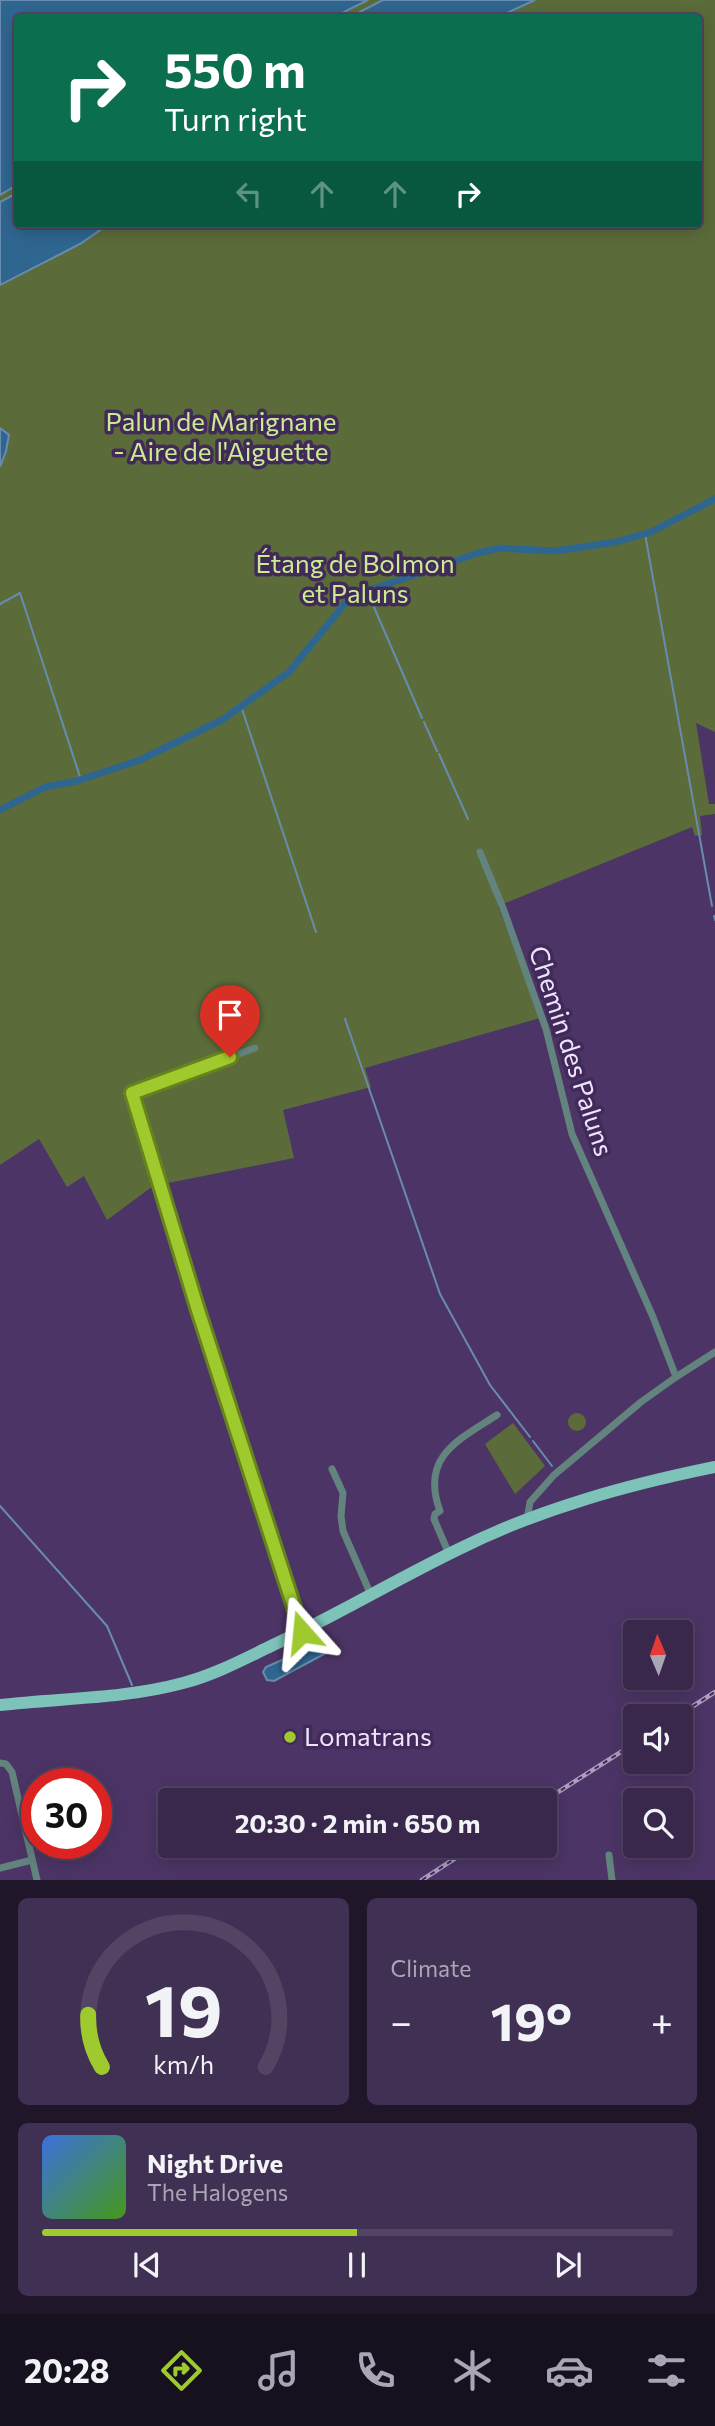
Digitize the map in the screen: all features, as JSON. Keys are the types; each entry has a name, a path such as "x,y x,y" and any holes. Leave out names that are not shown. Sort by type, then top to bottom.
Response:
{"main road":[{"path":"0,1705 129,1694 183,1683 220,1671 302,1632 449,1554 527,1519 633,1486 715,1467"}],"street":[{"name":"Chemin des Paluns","path":"480,852 546,1029 572,1134 650,1308 676,1377"},
{"path":"255,1048 132,1093 197,1307 302,1632"},
{"path":"527,1519 530,1502 554,1475 676,1377 715,1352"},
{"path":"449,1554 434,1516 440,1511 434,1490 438,1466 451,1445 496,1415"},
{"path":"332,1469 343,1493 343,1531 371,1595"},
{"path":"0,1763 6,1764 12,1772 37,1880"},
{"path":"609,1855 612,1880"},
{"path":"0,1868 32,1860"}],"green space":[{"name":"Étang de Bolmon et Paluns","path":"0,0 715,0 715,732 696,723 709,804 715,804 715,814 700,816 702,835 695,836 692,827 498,906 540,1018 365,1068 371,1087 283,1110 294,1158 153,1186 107,1220 84,1176 67,1187 39,1139 0,1165"},
{"path":"577,1413 583,1416 586,1422 583,1428 577,1431 571,1428 568,1422 571,1416"},
{"path":"513,1423 545,1466 515,1494 485,1444"}],"water":[{"path":"0,0 368,0 340,14 14,14 14,187 0,195"},
{"path":"383,0 535,0 505,14 356,14"},
{"path":"14,195 14,228 103,228 80,244 0,285 0,202"},
{"path":"0,428 9,435 0,467"},
{"path":"323,1635 327,1636 331,1644 328,1652 274,1681 267,1680 263,1672 266,1667"}],"waterway":[{"path":"0,810 45,787 77,781 140,760 222,720 289,672 347,601 367,591 500,548 555,551 616,542 651,532 715,499"},
{"path":"645,534 712,906"},
{"path":"367,591 422,718"},
{"path":"0,604 20,593 81,780"},
{"path":"241,706 316,932"},
{"path":"424,722 437,751"},
{"path":"439,754 468,819"},
{"path":"714,916 715,920"},
{"path":"345,1019 440,1294 490,1385 530,1437"},
{"path":"533,1441 552,1466"},
{"path":"0,1506 107,1626 132,1685"}],"railway":[{"path":"693,1706 715,1692"},
{"path":"557,1793 623,1751"},
{"path":"422,1880 456,1858"}],"place":[{"name":"Lomatrans","path":"290,1737"}],"route":[{"path":"230,1057 132,1093 197,1307 302,1632"}],"park label":[{"name":"Palun de Marignane - Aire de l'Aiguette","path":"221,436"}]}
